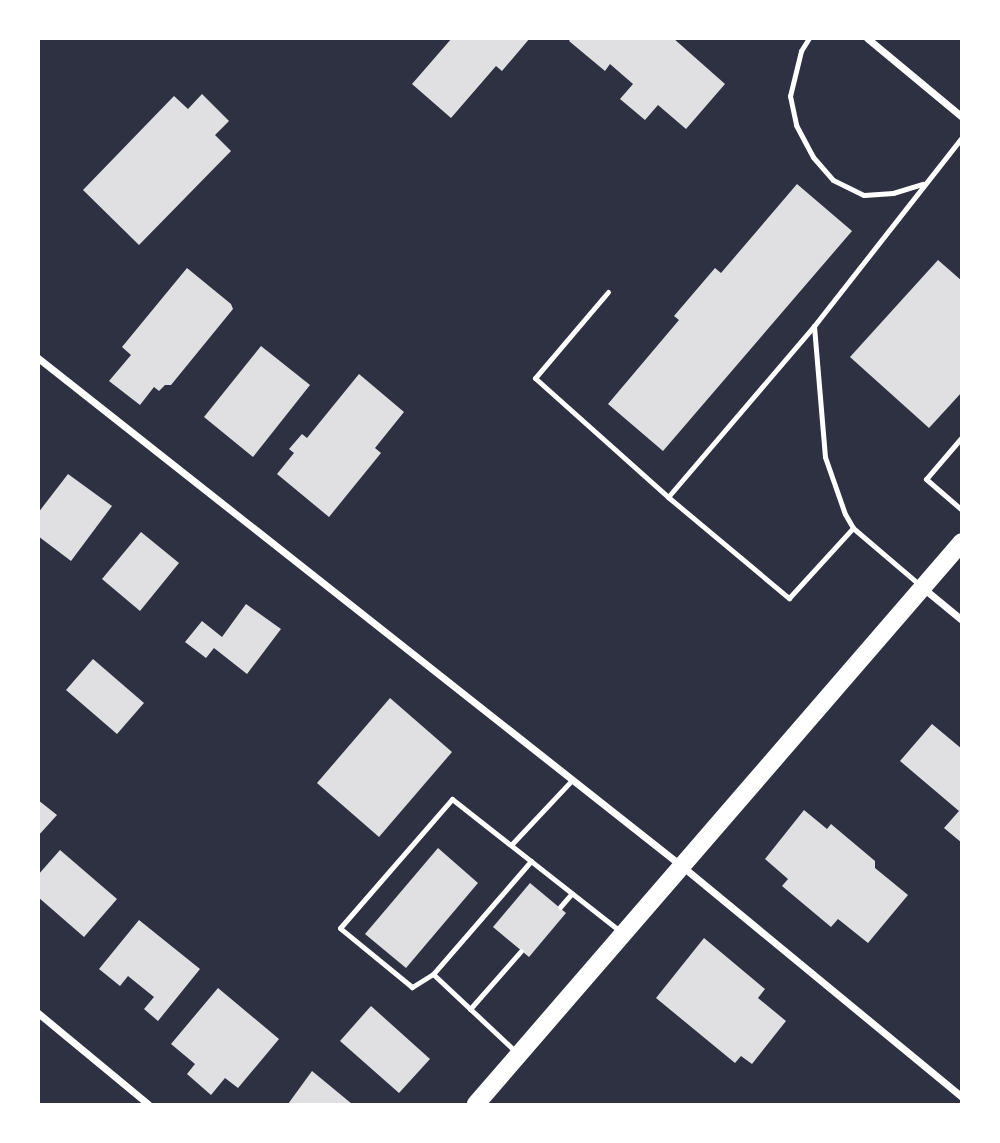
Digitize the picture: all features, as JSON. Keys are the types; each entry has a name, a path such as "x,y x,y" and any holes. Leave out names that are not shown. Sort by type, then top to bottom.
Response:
{"main road":[{"path":"476,1104 961,542"}],"street":[{"path":"867,38 961,117"},
{"path":"38,358 683,867 961,1097"},
{"path":"923,587 961,620"},
{"path":"38,1013 148,1104"}],"lane":[{"path":"809,38 801,51 790,96 796,125 813,158 833,180 864,195 893,193 923,184"},
{"path":"668,497 814,326 961,137"},
{"path":"608,292 535,378 668,497 789,598 853,528"},
{"path":"814,326 825,457 853,528 923,587"},
{"path":"961,437 926,479 961,510"},
{"path":"511,845 572,780"},
{"path":"531,861 433,974 412,987 340,928 452,800 511,845 622,933"},
{"path":"560,907 572,893"},
{"path":"470,1009 521,951"},
{"path":"433,974 519,1055"}],"building":[{"path":"452,38 530,38 502,71 496,66 451,118 412,84"},
{"path":"571,38 673,38 725,84 686,129 658,105 645,120 620,99 633,84 610,64 605,71 569,41"},
{"path":"202,94 229,121 215,135 231,151 139,245 83,190 174,96 188,109"},
{"path":"797,184 852,231 663,451 608,404 679,320 674,316 715,268 721,273"},
{"path":"938,260 962,281 962,392 929,428 850,357"},
{"path":"187,268 231,304 233,309 171,385 165,385 159,391 154,387 140,405 109,381 131,355 122,347"},
{"path":"261,346 310,385 253,457 204,417"},
{"path":"359,374 404,412 375,448 381,453 329,517 277,474 294,453 289,449 302,434 307,438"},
{"path":"68,474 112,506 71,561 38,536 38,513"},
{"path":"141,532 179,563 140,611 102,579"},
{"path":"246,604 281,629 247,674 214,648 206,658 185,642 202,621 222,637"},
{"path":"93,659 144,703 117,734 66,690"},
{"path":"390,698 452,752 379,837 317,783"},
{"path":"932,724 962,749 962,843 944,828 959,811 900,761"},
{"path":"38,800 57,815 38,836"},
{"path":"804,810 827,829 831,824 875,861 875,868 908,895 868,943 838,919 831,927 782,886 788,879 765,859"},
{"path":"438,848 478,883 406,968 365,934"},
{"path":"60,850 117,899 84,937 38,897 38,875"},
{"path":"530,883 566,913 529,957 493,927"},
{"path":"139,920 200,969 158,1021 144,1009 154,997 128,976 120,986 99,969"},
{"path":"704,938 765,989 758,998 786,1021 752,1064 741,1056 735,1063 656,998"},
{"path":"218,988 279,1039 238,1088 225,1078 211,1095 187,1074 195,1064 171,1044"},
{"path":"371,1006 430,1059 399,1093 340,1041"},
{"path":"312,1071 352,1104 288,1104"}]}
